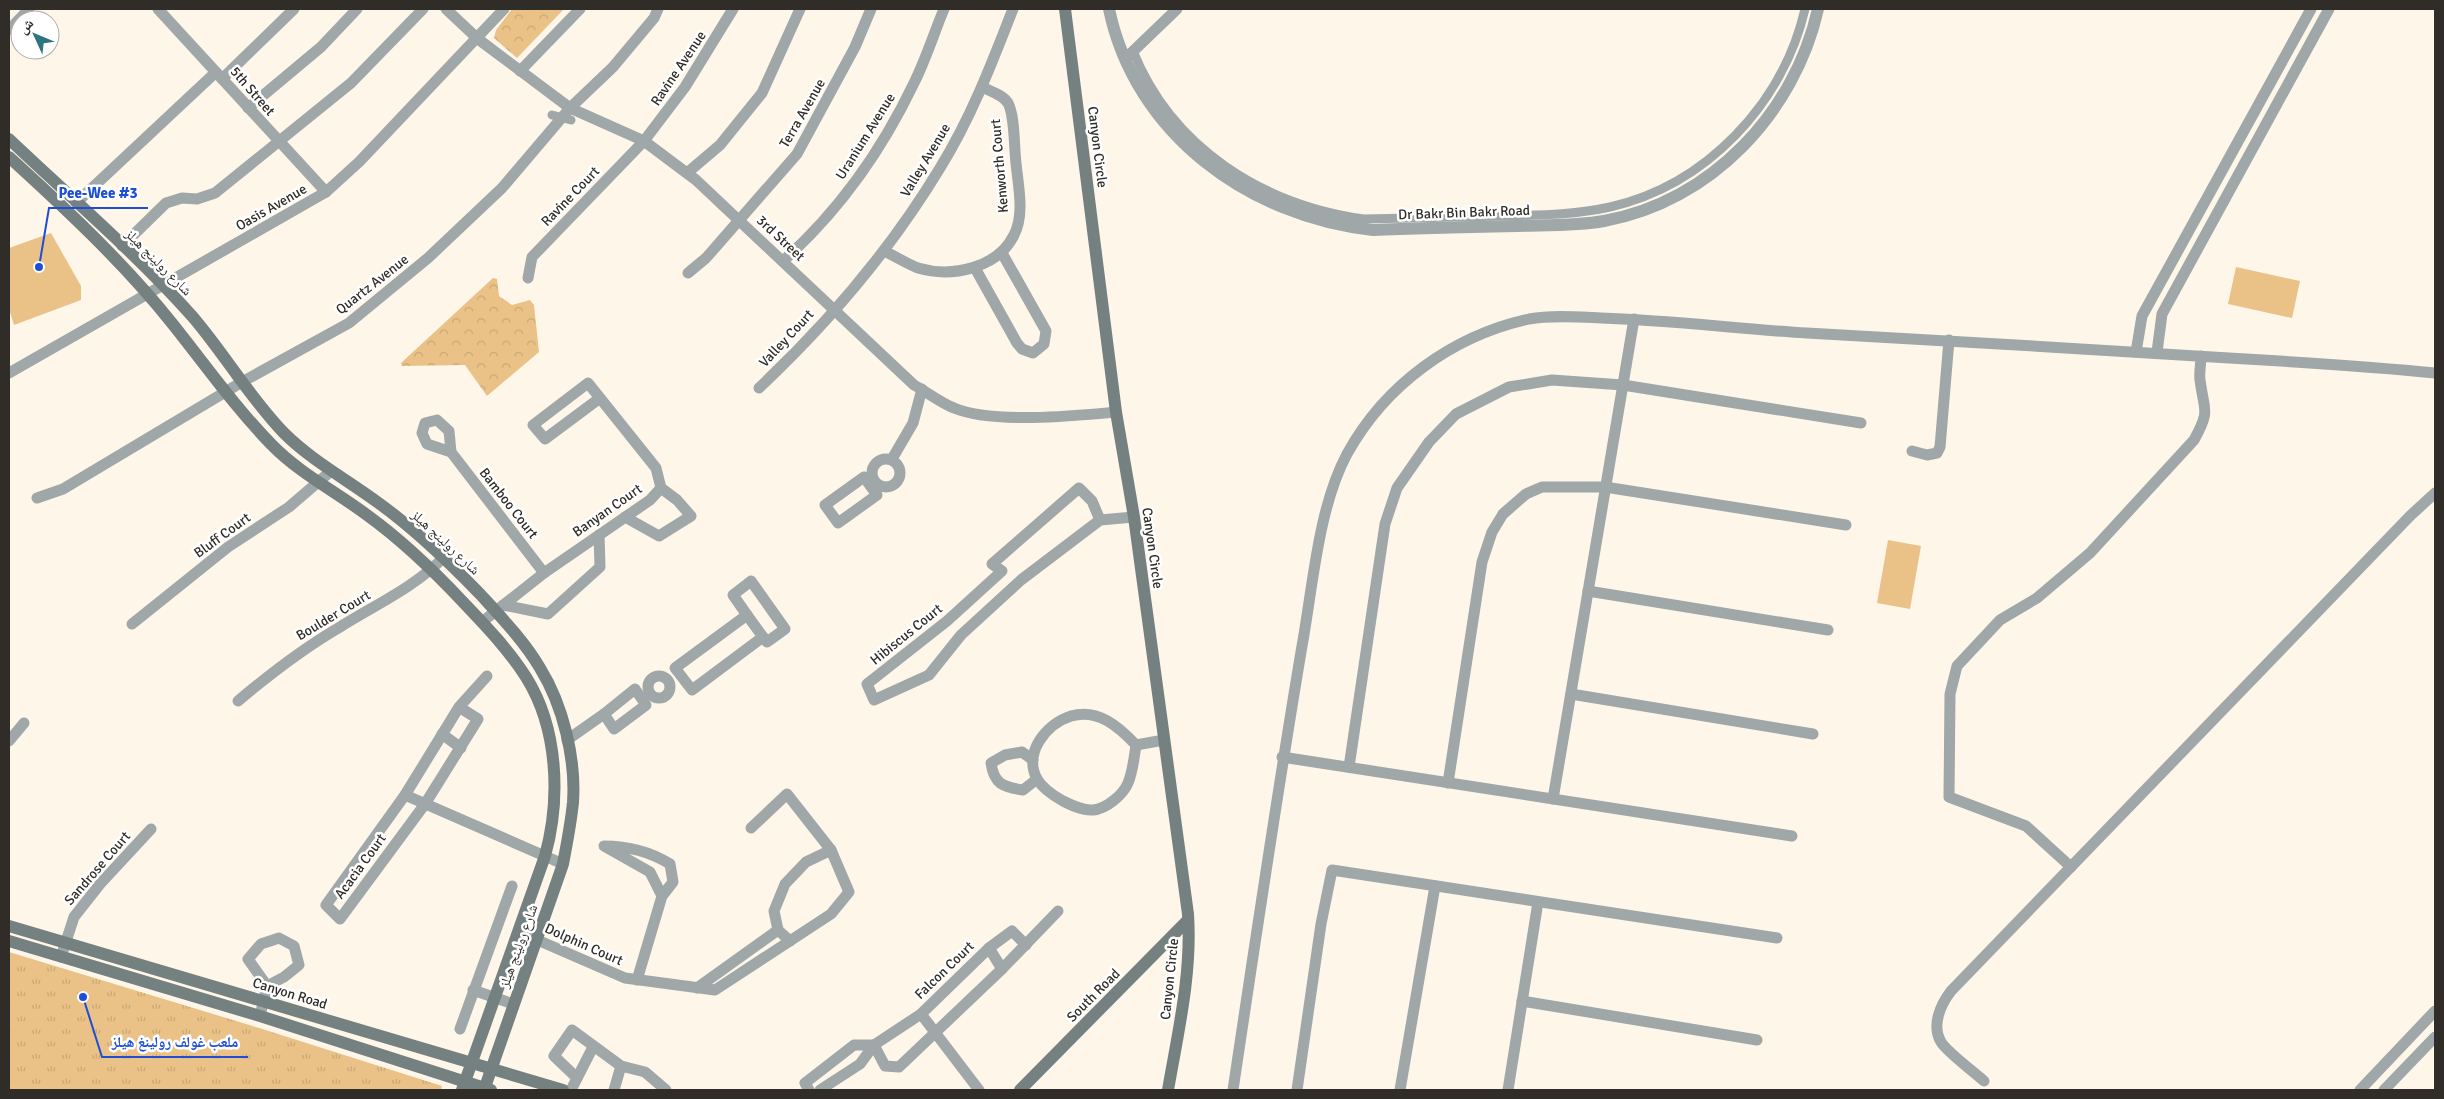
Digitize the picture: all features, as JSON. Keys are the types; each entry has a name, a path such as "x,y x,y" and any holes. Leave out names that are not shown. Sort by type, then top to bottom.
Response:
{"main road":[{"name":"Canyon Circle","path":"1065,9 1116,412 1134,517 1188,920 1190,947 1187,980 1168,1090"},
{"name":"شارع رولينج هيلز","path":"9,139 164,285 194,318 259,406 285,434 331,471 404,522 444,557 499,608 541,669 557,706 567,740 573,800 563,864 513,1004 486,1090"},
{"name":"شارع رولينج هيلز","path":"9,157 99,243 171,321 201,362 246,417 273,446 293,465 400,539 432,569 482,622 526,678 542,713 548,735 554,778 555,802 552,830 519,932 464,1086"},
{"name":"South Road","path":"1020,1090 1188,920"},
{"name":"Canyon Road","path":"9,926 472,1065 563,1090"},
{"path":"9,941 260,1016 464,1086 486,1090"}],"street":[{"path":"9,30 29,9"},
{"name":"5th Street","path":"158,9 277,141 326,192"},
{"path":"76,202 294,9"},
{"path":"248,108 321,47 357,9"},
{"path":"122,246 166,203 182,198 197,199 215,192 351,83 423,9"},
{"name":"3rd Street","path":"446,9 478,39 570,108 644,141 687,173 914,385 955,409 995,416 1075,416 1116,412"},
{"name":"Oasis Avenue","path":"9,373 326,192 359,162 478,39 504,9"},
{"path":"520,71 580,9"},
{"name":"Quartz Avenue","path":"37,498 63,489 242,382 349,323 428,258 502,188 570,108 613,67 654,18 658,9"},
{"name":"Ravine Avenue","path":"644,141 685,87 733,9"},
{"path":"687,173 720,144 762,93 800,9"},
{"name":"Terra Avenue","path":"688,273 706,258 798,154 855,47 871,9"},
{"name":"Uranium Avenue","path":"783,261 809,238 841,202 881,142 914,83 944,9"},
{"name":"Valley Avenue","path":"834,309 884,251 941,167 982,87 1013,9"},
{"name":"Dr Bakr Bin Bakr Road","path":"1109,9 1130,55 1142,90 1179,139 1201,160 1225,178 1256,197 1313,220 1373,230 1584,224 1628,215 1672,197 1700,182 1726,162 1759,129 1787,90 1809,45 1818,9"},
{"path":"1177,9 1130,55 1144,79 1184,131 1227,169 1280,196 1338,216 1364,219 1561,215 1612,207 1637,199 1677,179 1720,150 1754,115 1770,94 1794,44 1805,9"},
{"path":"2136,352 2142,316 2311,9"},
{"path":"2157,352 2162,314 2330,9"},
{"name":"Kenworth Court","path":"884,251 918,267 940,272 975,268 1002,253 1015,234 1020,211 1012,125 1008,103 1000,95 982,87"},
{"name":"Ravine Court","path":"528,278 532,257 644,141"},
{"path":"975,268 1017,343 1022,349 1033,353 1044,344 1046,331 1002,253"},
{"name":"Valley Court","path":"759,388 795,354 834,309"},
{"path":"1233,1090 1277,807 1282,757 1326,510 1345,458 1366,424 1414,372 1482,334 1532,319 1569,317 1634,319 1797,332 2157,352 2435,373"},
{"path":"1553,799 1634,319"},
{"path":"1912,451 1927,455 1937,453 1940,446 1949,340"},
{"path":"2071,868 2026,826 1949,797 1950,694 1957,666 2000,620 2037,598 2090,553 2194,440 2204,422 2206,404 2200,379 2201,356"},
{"path":"1349,767 1385,524 1397,488 1428,442 1456,414 1509,387 1552,380 1623,385 1861,423"},
{"name":"Banyan Court","path":"482,622 544,573 650,500 661,488 656,468 600,398 588,383 533,425 545,439 600,398"},
{"path":"892,459 913,423 922,389"},
{"name":"Bamboo Court","path":"450,452 544,573"},
{"path":"883,459 892,459 900,471 899,480 887,487 872,483 872,473 875,464 883,459"},
{"name":"Bluff Court","path":"132,624 228,547 289,507 331,471"},
{"path":"1448,783 1482,562 1492,532 1503,514 1526,494 1542,487 1605,488 1846,525"},
{"path":"625,518 659,536 691,516 677,500 661,488"},
{"name":"Hibiscus Court","path":"1079,488 1092,500 1100,520 1021,580 961,635 929,675 874,700 867,684 947,621 1002,571 992,564 1079,488"},
{"path":"1984,1081 1940,1041 1937,1023 1941,1005 1951,991 2410,516 2434,496"},
{"path":"1100,520 1134,517"},
{"path":"499,608 548,614 600,567 599,535"},
{"name":"Boulder Court","path":"238,701 301,651 390,598 432,569 444,557"},
{"path":"752,582 785,629 767,642 746,615 733,595 752,582"},
{"path":"1588,591 1828,630"},
{"path":"746,615 675,668 680,675 692,690 763,637"},
{"path":"567,740 635,689 645,695 660,698 666,695 670,688 669,682 680,675"},
{"name":"Acacia Court","path":"460,707 478,719 425,804 340,919 326,905 405,795 460,707 487,676"},
{"path":"1571,694 1813,734"},
{"path":"604,714 614,729 646,705 645,695"},
{"path":"1037,779 1023,790 1005,787 993,775 991,763 1005,755 1022,752 1038,740 1047,730 1070,716 1093,714 1120,728 1136,745"},
{"path":"9,741 24,723"},
{"path":"442,734 461,748"},
{"path":"1038,740 1033,760 1037,779 1052,795 1072,806 1093,810 1114,800 1127,785 1136,745"},
{"path":"1136,745 1164,740"},
{"path":"1022,752 1033,760"},
{"path":"1282,757 1792,836"},
{"name":"Dolphin Court","path":"519,932 625,978 715,990 831,914 849,892 831,850 787,794 751,828"},
{"path":"405,795 563,864"},
{"name":"Sandrose Court","path":"61,957 74,917 100,884 151,829"},
{"name":"Dolphin Court","path":"637,980 662,896 673,882 670,864 654,854 623,846 604,846 650,872 662,896"},
{"path":"790,941 778,930 774,911 785,884 806,862 831,850"},
{"path":"1297,1090 1321,924 1332,870 1777,938"},
{"path":"460,1029 512,886"},
{"path":"1400,1090 1435,886"},
{"path":"1508,1090 1538,902"},
{"path":"874,1045 885,1066 899,1067 936,1034 1058,911"},
{"path":"697,988 778,930"},
{"name":"Falcon Court","path":"820,1090 860,1064 874,1045 921,1014 989,948 1012,930 1026,945"},
{"path":"260,1016 267,986 248,959 261,944 279,938 294,946 299,965 284,978 267,986"},
{"name":"Falcon Court","path":"989,948 1002,969"},
{"path":"473,990 513,1004"},
{"path":"1522,1001 1757,1040"},
{"path":"2360,1090 2435,1011"},
{"name":"Falcon Court","path":"921,1014 979,1090"},
{"path":"578,1078 554,1056 572,1030 621,1066 645,1072 666,1090"},
{"path":"2384,1090 2435,1037"},
{"name":"Falcon Court","path":"809,1090 805,1083 854,1045 874,1045"},
{"path":"571,1090 593,1047"},
{"path":"616,1090 621,1066"}],"green space":[{"path":"512,9 564,9 517,58 494,38 496,30"},
{"path":"51,233 81,286 81,300 14,325 9,309 9,248"},
{"path":"2236,267 2300,281 2292,318 2228,304"},
{"path":"493,278 497,279 499,296 512,305 530,300 534,305 539,352 487,396 465,365 402,366 401,363"},
{"path":"1888,540 1921,546 1910,609 1877,603"},
{"path":"9,952 442,1086 441,1090 9,1090"}],"place":[{"name":"Pee-Wee #3","path":"39,267"},
{"name":"ملعب غولف رولينغ هيلز","path":"83,997"}]}
